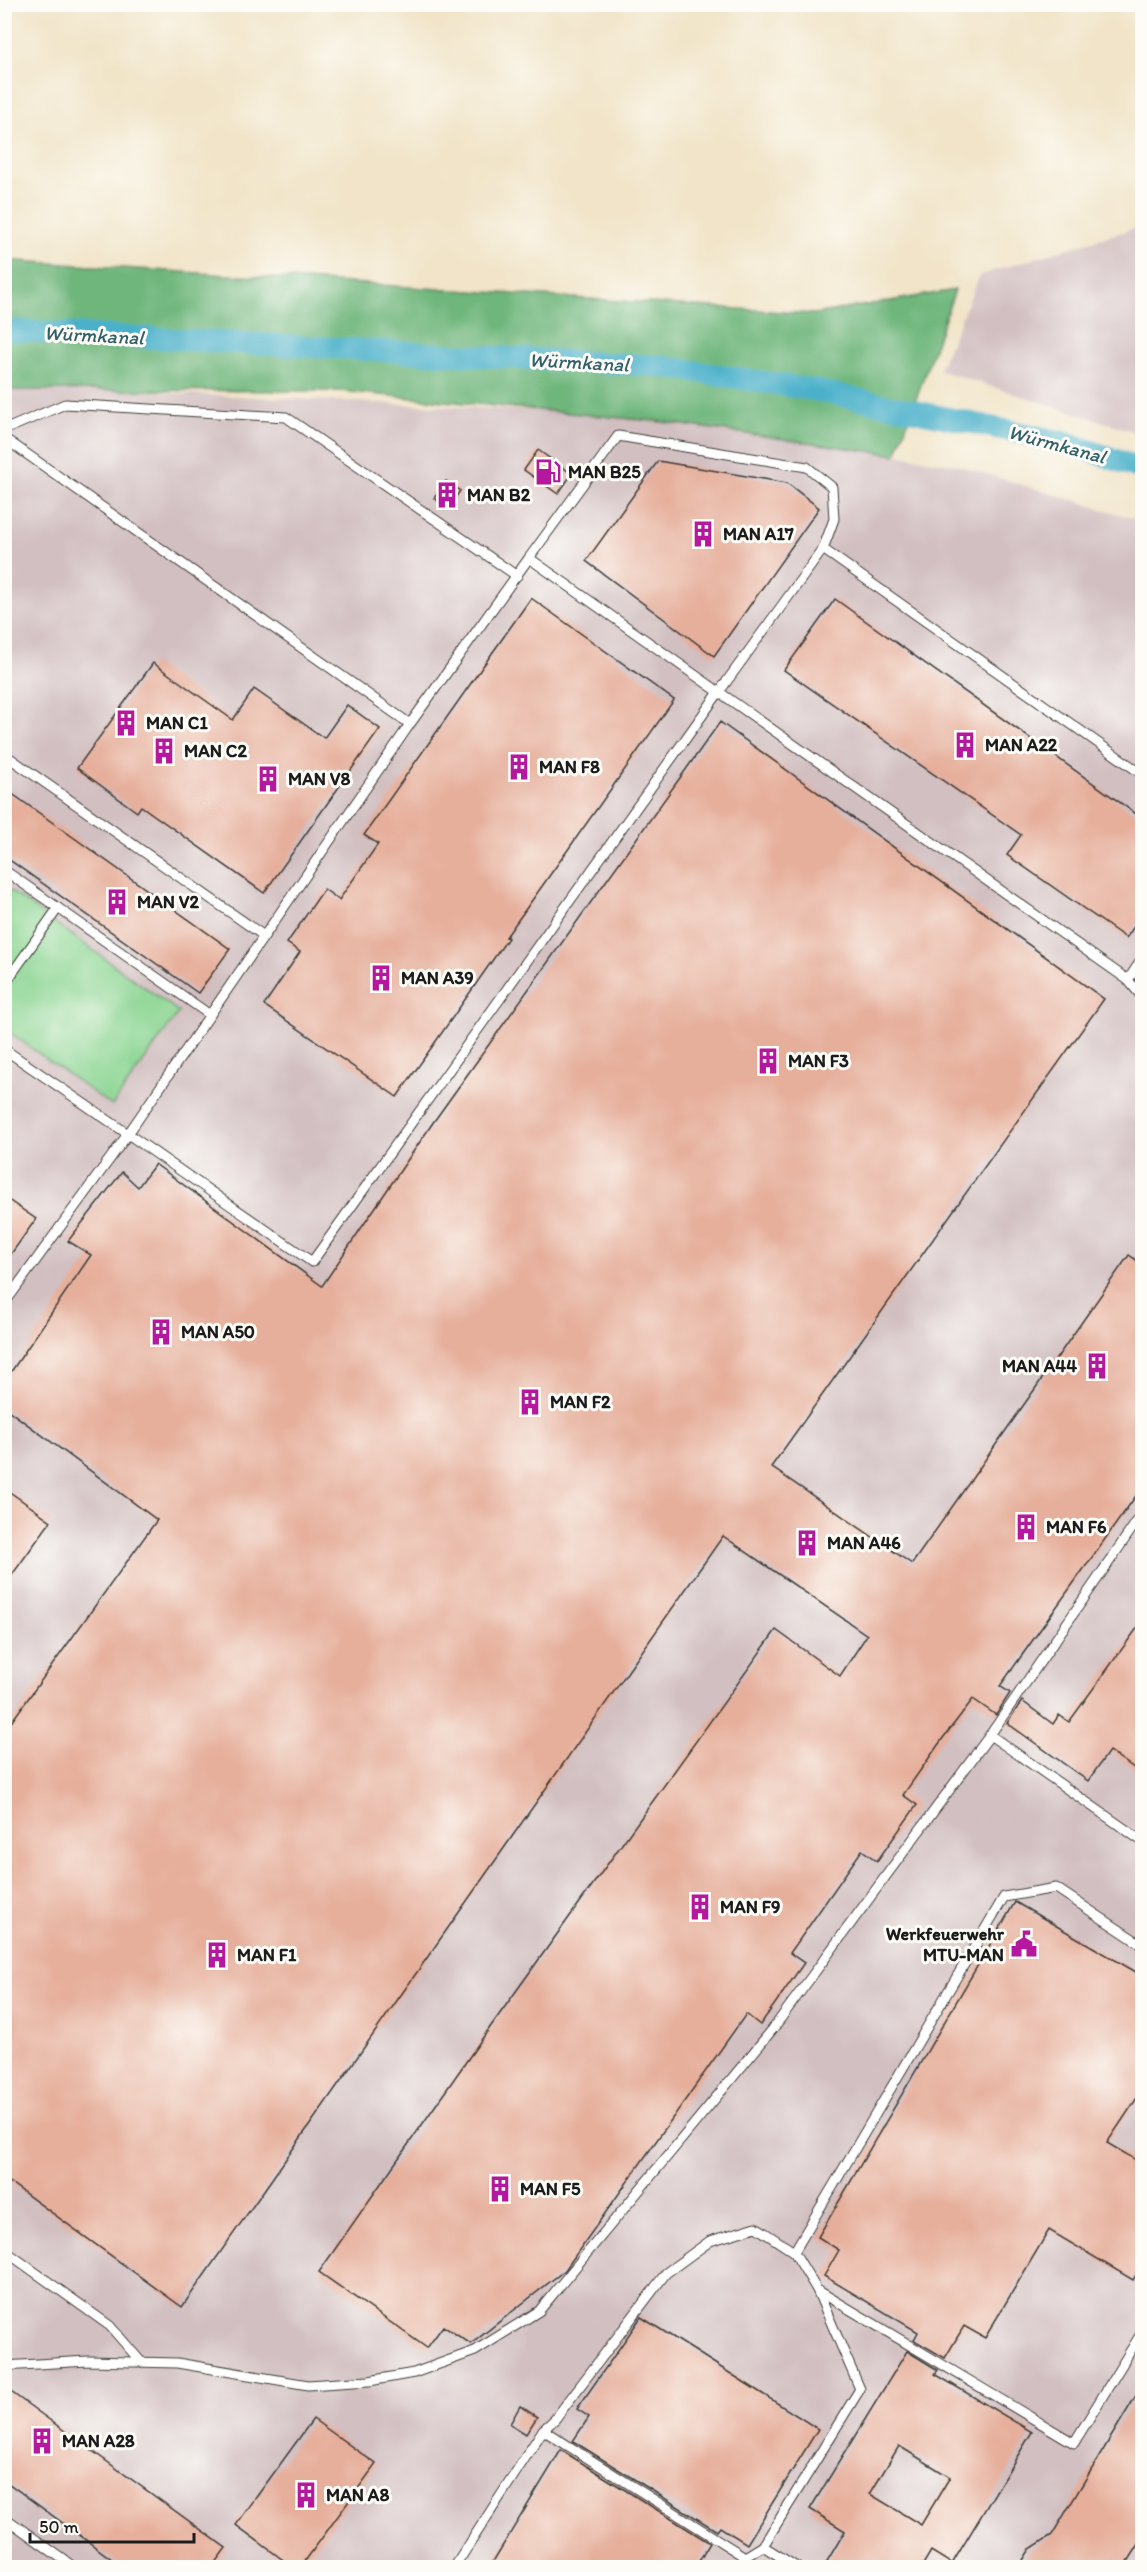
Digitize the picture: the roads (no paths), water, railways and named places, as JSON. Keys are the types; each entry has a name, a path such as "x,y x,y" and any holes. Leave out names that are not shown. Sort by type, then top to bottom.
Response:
{"lane":[{"path":"4,430 65,404 286,417 517,576"},
{"path":"4,1049 128,1134 312,1262 823,549 834,519 832,487 807,467 618,436 410,724 128,1134 4,1304"},
{"path":"4,438 410,724"},
{"path":"823,549 1143,774"},
{"path":"529,558 1128,980 1143,997"},
{"path":"4,754 264,936"},
{"path":"4,870 210,1015"},
{"path":"4,984 58,908"},
{"path":"1128,980 1143,959"},
{"path":"4,2366 88,2361 177,2363 308,2385 369,2381 414,2373 475,2351 539,2311 772,2030 990,1735 1143,1514"},
{"path":"990,1735 1143,1841"},
{"path":"794,2252 1004,1897 1056,1888 1143,1945"},
{"path":"454,2568 543,2430 555,2419 666,2273 710,2241 756,2228 794,2252 817,2290 860,2389 763,2546 745,2557 739,2568"},
{"path":"4,2250 110,2326 141,2362"},
{"path":"817,2290 1074,2443 1143,2332"},
{"path":"543,2430 745,2557"},
{"path":"4,2517 62,2564 75,2568"},
{"path":"763,2546 798,2568"}],"waterway":[{"name":"Würmkanal","path":"4,330 660,366 814,390 1068,443 1142,469"}],"place":[{"name":"MAN B25","path":"548,472"},
{"name":"MAN B2","path":"447,495"},
{"name":"MAN A17","path":"703,534"},
{"name":"MAN C1","path":"126,723"},
{"name":"MAN A22","path":"965,745"},
{"name":"MAN C2","path":"164,751"},
{"name":"MAN F8","path":"519,767"},
{"name":"MAN V8","path":"268,779"},
{"name":"MAN V2","path":"117,902"},
{"name":"MAN A39","path":"381,978"},
{"name":"MAN F3","path":"768,1061"},
{"name":"MAN A50","path":"161,1332"},
{"name":"MAN A44","path":"1097,1366"},
{"name":"MAN F2","path":"530,1402"},
{"name":"MAN F6","path":"1026,1527"},
{"name":"MAN A46","path":"807,1543"},
{"name":"MAN F9","path":"700,1907"},
{"name":"Werkfeuerwehr MTU-MAN","path":"1024,1944"},
{"name":"MAN F1","path":"217,1955"},
{"name":"MAN F5","path":"500,2189"},
{"name":"MAN A28","path":"42,2441"},
{"name":"MAN A8","path":"306,2495"}]}
